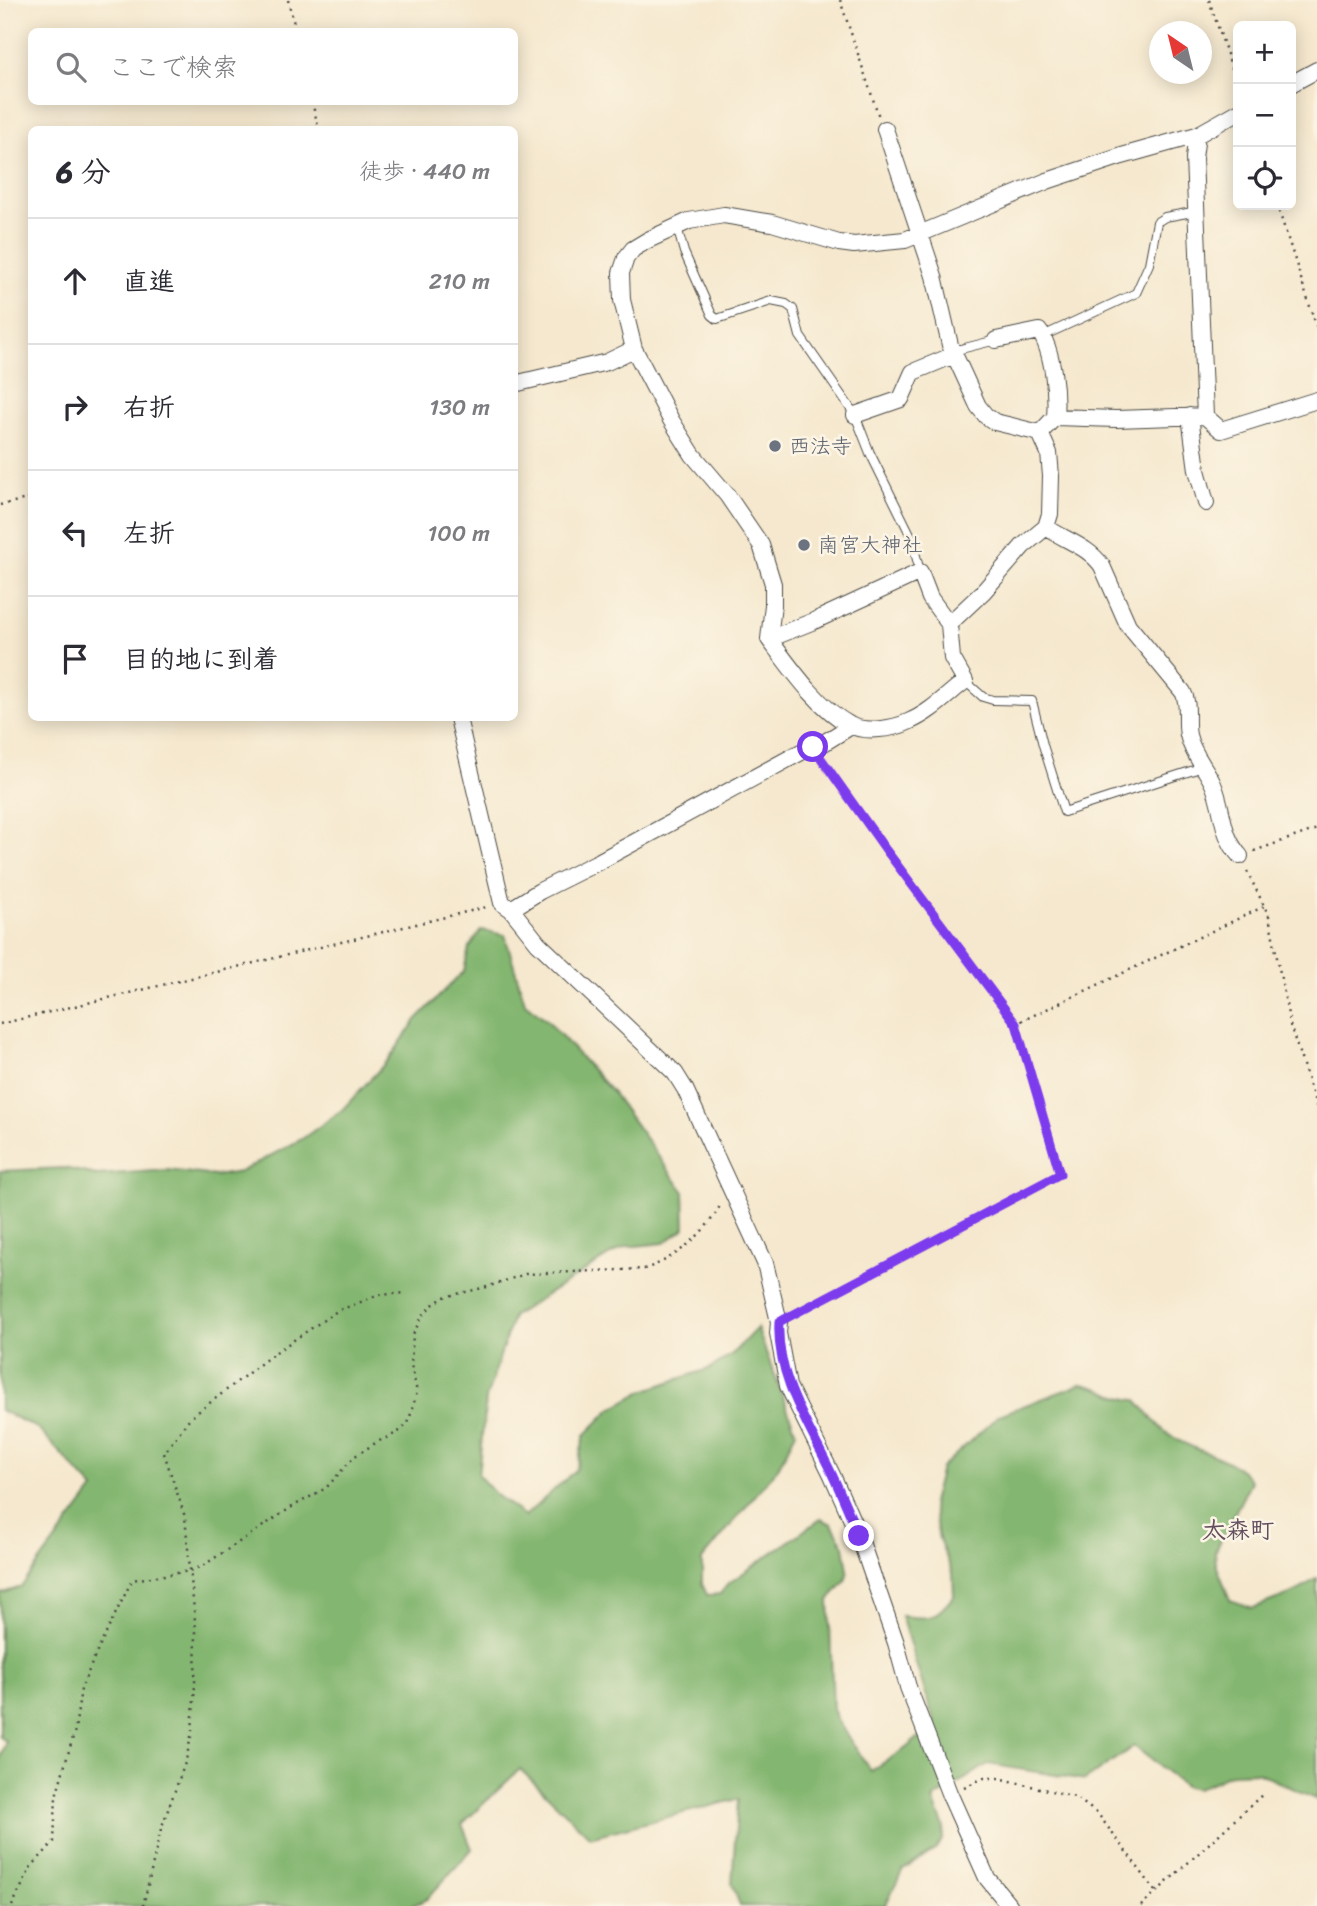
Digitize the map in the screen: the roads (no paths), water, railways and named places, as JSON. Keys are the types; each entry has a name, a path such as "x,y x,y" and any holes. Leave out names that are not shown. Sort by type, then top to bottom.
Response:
{"street":[{"path":"1296,81 1317,70"},
{"path":"851,726 808,688 769,639 773,584 761,545 727,495 693,455 671,420 634,349 622,300 622,265 633,249 677,226 701,218 735,215 772,223 805,235 854,245 905,240 1047,181 1197,135 1233,115"},
{"path":"885,129 937,286 954,353 978,406 986,416 1007,426 1040,433"},
{"path":"1197,135 1194,158 1198,211 1197,470 1206,503"},
{"path":"996,340 1039,331 1042,336 1053,378 1056,405 1055,417 1040,433"},
{"path":"518,383 607,362 634,349"},
{"path":"855,415 901,399 913,372 954,353"},
{"path":"1055,417 1116,419 1197,416 1221,430 1317,400"},
{"path":"949,624 983,592 1023,546 1046,527 1050,514 1051,476 1049,453 1040,433"},
{"path":"1046,527 1090,551 1102,566 1128,625 1187,699 1188,733 1192,747 1214,786 1227,837 1240,856"},
{"path":"506,906 540,891 851,726 873,728 907,723 926,712 965,681 952,658 949,624 930,598 920,572 769,639"},
{"path":"459,721 506,906 538,943 675,1073 731,1186 765,1263 779,1322 778,1333 788,1386 859,1536 896,1643 908,1687 949,1793 987,1878 1010,1906"}],"lane":[{"path":"1042,336 1136,293 1149,264 1157,222 1165,217 1198,211"},
{"path":"677,226 684,252 712,315 717,319 771,301 790,306 800,335 855,415 870,453 911,536 920,572"},
{"path":"954,353 996,340"},
{"path":"965,681 984,697 993,700 1032,701 1064,812 1203,767"}],"place":[{"name":"西法寺","path":"775,446"},
{"name":"南宮大神社","path":"804,545"}],"district":[{"name":"太森町","path":"1238,1530"}]}
